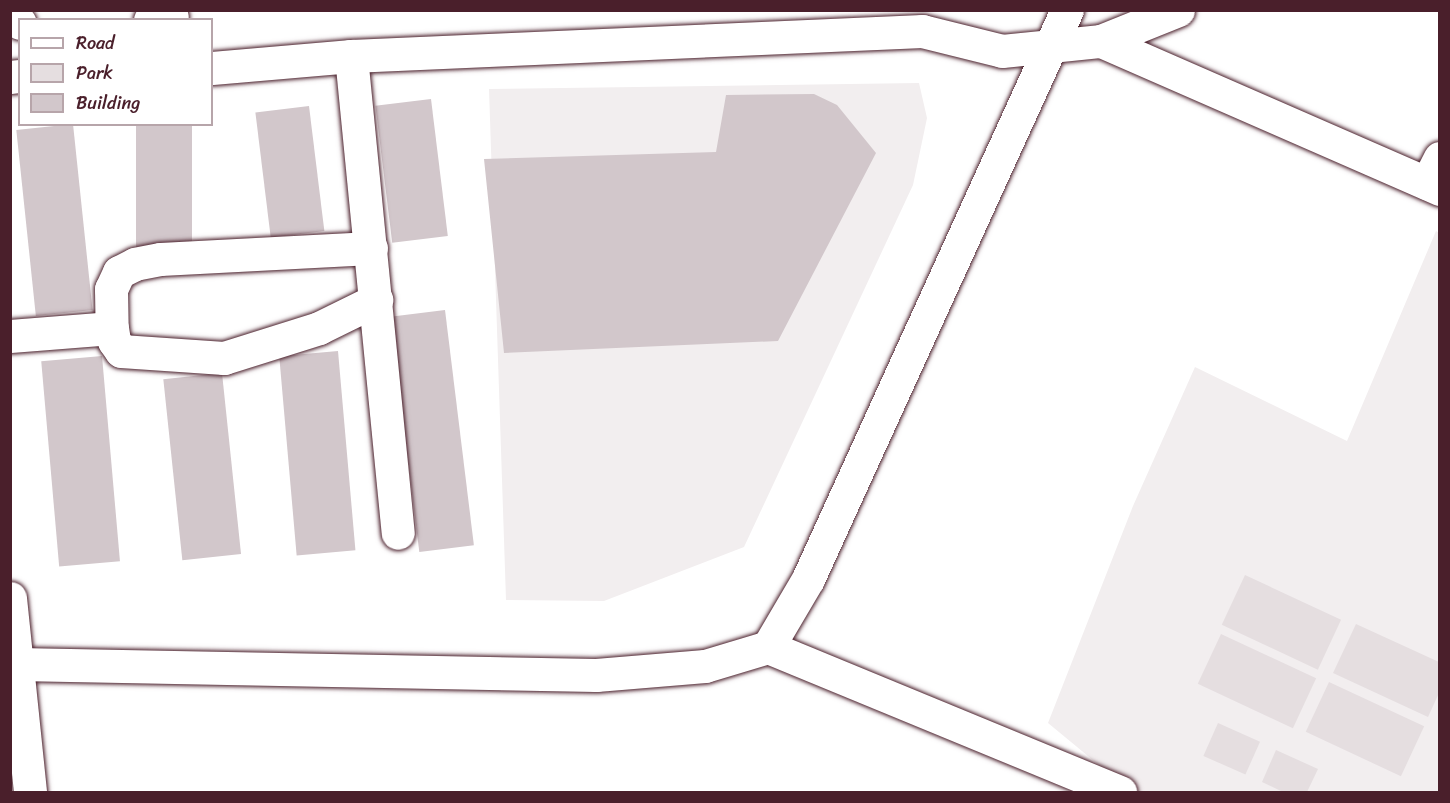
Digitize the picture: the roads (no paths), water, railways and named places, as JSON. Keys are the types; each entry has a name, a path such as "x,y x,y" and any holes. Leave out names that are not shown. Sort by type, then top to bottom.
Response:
{"street":[{"path":"768,647 808,579 1067,10"},
{"path":"213,68 351,56 922,31 1002,51 1048,49 1101,41 1178,10"},
{"path":"1101,41 1436,176"},
{"path":"351,56 398,533"},
{"path":"371,248 160,259 135,264 119,272 111,289 112,328 114,341 121,351 224,358 319,328 376,300"},
{"path":"10,336 112,328"},
{"path":"10,598 13,664 30,792"},
{"path":"13,664 596,675 705,666 768,647 1120,792"}]}
